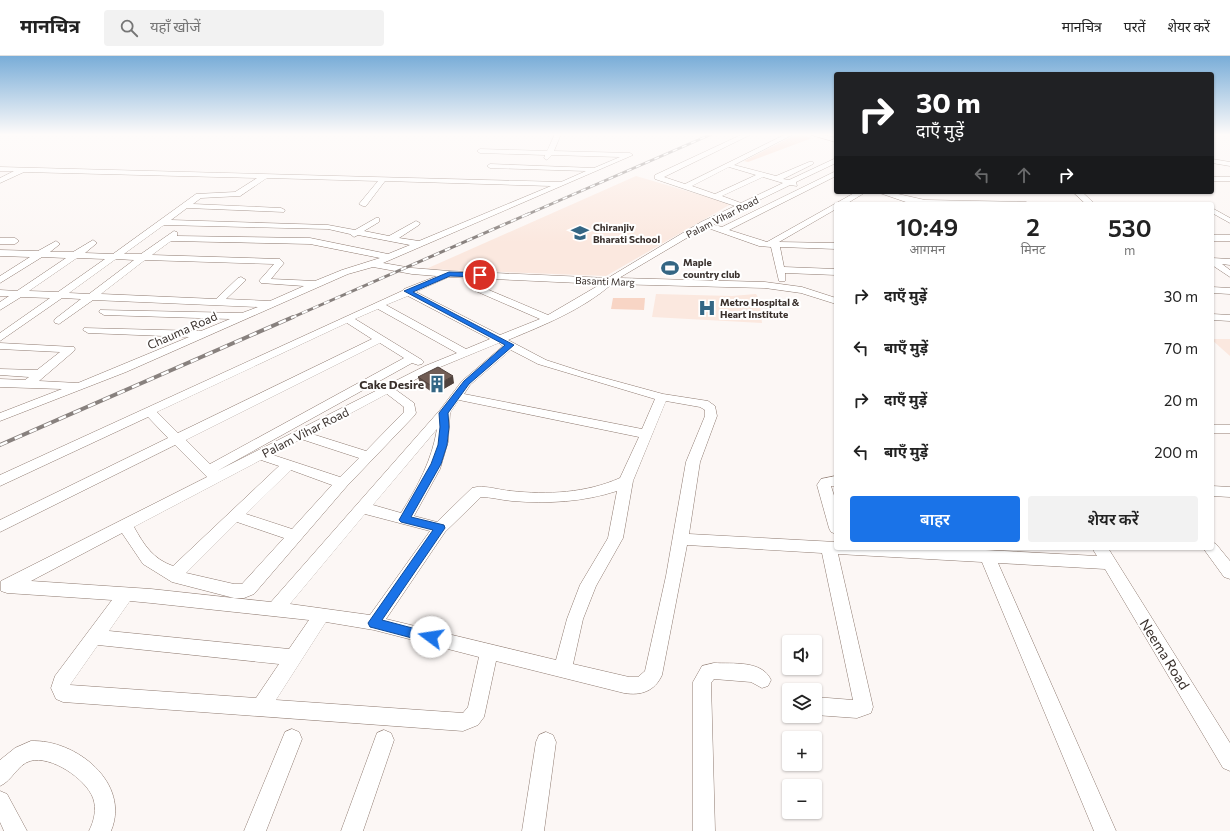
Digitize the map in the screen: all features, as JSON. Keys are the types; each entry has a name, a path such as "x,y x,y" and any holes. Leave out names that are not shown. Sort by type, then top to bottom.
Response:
{"street":[{"path":"0,181 24,170"},
{"path":"32,170 384,178 561,184"},
{"path":"536,183 542,170"},
{"path":"543,170 582,175"},
{"name":"Chauma Road","path":"0,417 83,386 318,284 355,269 373,264 594,170"},
{"path":"672,170 658,177 744,207"},
{"path":"684,186 717,170"},
{"path":"746,170 792,184"},
{"path":"776,179 796,170"},
{"name":"Palam Vihar Road","path":"3,588 125,525 212,474 260,455 301,435 429,368 465,353 505,342 582,301 612,281 616,276 671,243 817,170"},
{"name":"Palam Vihar Road","path":"792,184 825,170"},
{"path":"817,174 834,179"},
{"path":"722,230 834,174"},
{"path":"0,338 183,206 201,195 238,194 267,175"},
{"path":"715,197 763,175"},
{"path":"363,204 384,178"},
{"path":"1214,179 1230,179"},
{"path":"694,190 704,184"},
{"path":"844,202 858,194"},
{"path":"887,194 910,202"},
{"path":"921,194 925,202"},
{"path":"1079,194 1089,202"},
{"path":"183,206 282,210"},
{"name":"Palam Vihar Road","path":"612,281 622,279 744,207"},
{"path":"771,245 834,207"},
{"path":"192,260 233,224 253,209"},
{"path":"1214,209 1230,209"},
{"path":"1214,210 1230,221"},
{"path":"334,245 376,220"},
{"path":"162,222 336,227 419,244"},
{"path":"59,321 188,223"},
{"path":"392,238 416,223"},
{"path":"281,241 297,226"},
{"path":"711,226 771,245 834,246"},
{"path":"168,238 310,242 334,245 388,257"},
{"path":"1214,238 1230,238"},
{"path":"233,260 253,240"},
{"path":"0,241 15,241"},
{"path":"0,307 93,243"},
{"path":"0,280 56,244"},
{"path":"771,245 780,270 783,286"},
{"path":"0,253 279,262 264,279 266,282 318,284"},
{"path":"1214,261 1230,262"},
{"path":"1214,262 1230,274"},
{"name":"Basanti Marg","path":"373,264 412,271 449,274 783,286 815,293 834,300"},
{"path":"780,270 834,272"},
{"path":"0,481 407,291 449,274"},
{"path":"88,275 118,276"},
{"path":"216,300 241,280"},
{"path":"474,286 549,319"},
{"path":"1214,290 1230,291"},
{"path":"3,588 126,594 322,614 374,623 634,687 641,686 648,682 654,675 693,462 711,409 704,404 662,397 560,369 542,362 407,291"},
{"path":"0,293 90,297 231,300"},
{"path":"216,300 273,304"},
{"path":"378,305 465,353"},
{"path":"104,312 244,316"},
{"path":"1214,317 1230,318"},
{"path":"347,319 429,368"},
{"path":"88,330 204,334"},
{"path":"0,526 380,339"},
{"path":"275,608 363,508 444,413 474,375 505,342"},
{"path":"0,346 70,349 40,374 23,384 0,390"},
{"path":"150,412 179,439 212,474 412,358"},
{"path":"0,372 40,374"},
{"path":"0,383 83,386"},
{"path":"125,525 152,562 160,569 176,574 178,577 234,591 244,591 248,589 342,483 410,413 410,406 388,389"},
{"path":"456,396 645,434"},
{"path":"563,670 575,619 588,585 615,538 626,481 662,397"},
{"path":"405,520 436,464 442,445 444,413"},
{"path":"1214,428 1230,429"},
{"path":"301,435 368,456"},
{"path":"260,455 342,483"},
{"path":"176,574 288,465"},
{"path":"374,623 440,528 477,492 527,497 587,494 608,489 626,481"},
{"path":"834,481 826,482 824,485 834,521"},
{"path":"1214,491 1230,492"},
{"path":"363,508 440,528"},
{"path":"235,516 295,536"},
{"path":"680,539 834,548"},
{"path":"822,706 857,709 864,706 838,550"},
{"path":"868,550 988,558 1109,563"},
{"name":"Neema Road","path":"1101,550 1230,761"},
{"path":"1213,550 1230,573"},
{"path":"988,558 1105,831"},
{"path":"126,594 95,638 61,682 60,688 63,693 467,721 471,720 478,711 489,652"},
{"path":"261,707 292,657 322,614"},
{"path":"95,638 292,657"},
{"path":"704,831 702,682 708,672 714,671 755,674 762,680"},
{"path":"255,831 292,739"},
{"path":"352,831 384,740"},
{"path":"533,831 546,742"},
{"path":"0,776 16,758 31,752 46,751 69,760 85,771 102,793 106,804 100,831"},
{"path":"0,801 16,831"}],"shaded area":[{"path":"636,176 731,204 606,276 426,269"},
{"name":"Metro Hospital & Heart Institute","path":"656,294 732,296 756,294 760,301 777,303 776,306 769,309 760,307 762,323 652,317"},
{"path":"613,298 645,298 644,310 611,309"},
{"path":"1214,339 1230,339 1230,356 1214,342"}],"building":[{"path":"438,367 453,376 433,387 418,377"}],"railway":[{"path":"526,215 629,170"},
{"path":"291,318 528,214"},
{"path":"0,445 293,317"}],"place":[{"name":"Chiranjiv Bharati School","path":"580,233"},
{"name":"Maple country club","path":"670,268"},
{"name":"Metro Hospital & Heart Institute","path":"707,308"},
{"name":"Cake Desire","path":"437,384"}],"route":[{"path":"431,637 374,623 440,528 405,520 436,464 442,445 444,413 466,382 510,345 407,291 449,274 480,275"}]}
